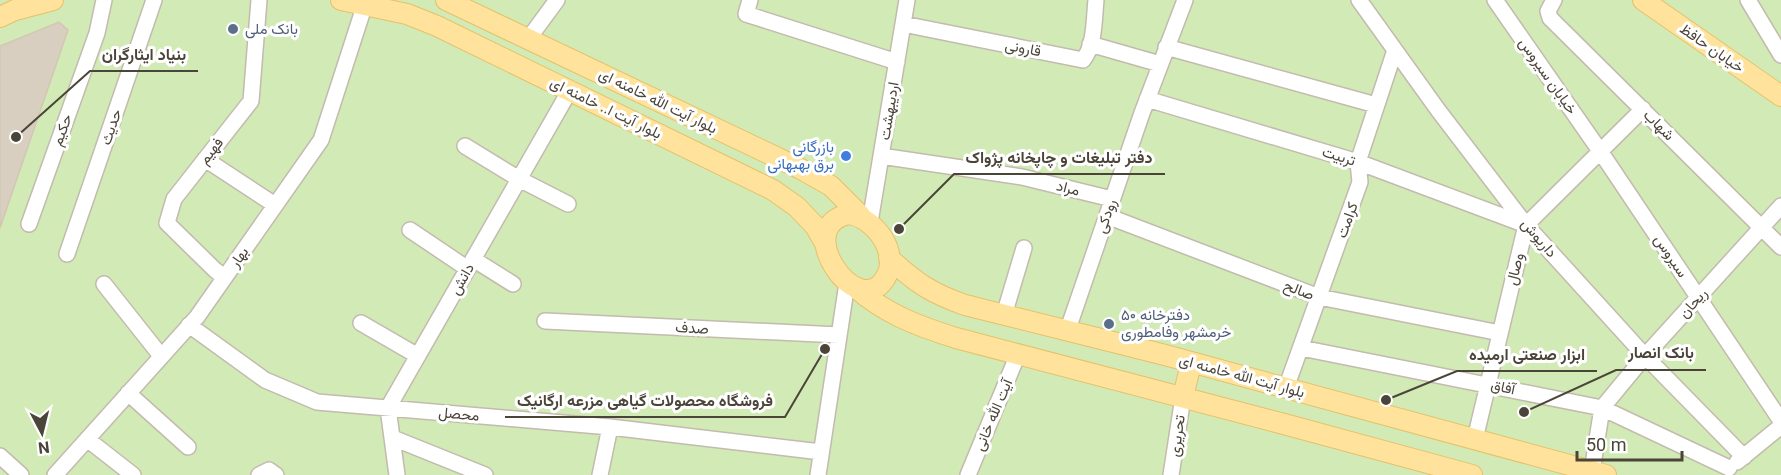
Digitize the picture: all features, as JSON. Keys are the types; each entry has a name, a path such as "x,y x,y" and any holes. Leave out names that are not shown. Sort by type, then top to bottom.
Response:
{"main road":[{"path":"0,17 15,10 53,0"},
{"path":"340,0 366,1"},
{"name":"بلوار آیت الله خامنه ای","path":"446,0 801,169 831,186 865,219"},
{"name":"خیابان حافظ","path":"1643,0 1781,96"},
{"name":"بلوار آیت ا.. خامنه ای","path":"366,1 437,26 773,190 796,207 815,226 826,245"},
{"path":"851,285 866,290 876,287 884,281 889,270 889,258 886,245 865,219 849,214 839,216 831,222 826,233 829,258 836,271 851,285 887,312 916,325 956,338 1183,397 1426,469 1472,475"},
{"name":"بلوار آیت الله خامنه ای","path":"889,258 915,281 937,296 1599,473"},
{"path":"1183,397 1191,363"}],"street":[{"name":"حکیم","path":"29,224 97,33 104,0"},
{"name":"حدیث","path":"68,254 154,0"},
{"name":"فهیم","path":"224,277 167,223 174,199 251,101 259,0"},
{"path":"529,38 556,0"},
{"path":"750,0 746,14 897,62"},
{"name":"اردیبهشت","path":"865,219 881,156 907,0"},
{"path":"1096,0 1090,44 1160,64"},
{"name":"رودکی","path":"1066,332 1166,47 1185,0"},
{"name":"داریوش","path":"1359,0 1438,110 1526,225 1645,356 1744,457"},
{"name":"خیابان سیروس","path":"1495,0 1600,151"},
{"name":"شهاب","path":"1554,0 1549,5 1550,18 1781,247"},
{"path":"1748,0 1781,55"},
{"name":"بهار","path":"55,475 189,325 321,140 366,1"},
{"name":"قارونی","path":"903,24 1079,60 1086,57 1090,44"},
{"path":"1166,47 1376,105"},
{"name":"کرامت","path":"1286,388 1360,182 1358,162 1395,51"},
{"name":"دانش","path":"388,408 570,90"},
{"name":"تربیت","path":"1148,99 1358,162 1526,225"},
{"path":"1526,225 1643,108"},
{"path":"465,146 519,179 568,204"},
{"name":"سیروس","path":"1600,151 1781,421"},
{"name":"مراد","path":"881,156 1022,177 1112,199"},
{"path":"205,159 275,205"},
{"name":"ریحان","path":"1602,408 1645,356 1781,206"},
{"name":"صالح","path":"1107,216 1319,297 1500,333"},
{"name":"وصال","path":"1475,440 1526,225"},
{"path":"410,230 513,284"},
{"path":"1004,315 1024,248"},
{"path":"104,284 161,357"},
{"path":"818,475 839,335 851,285"},
{"name":"صدف","path":"545,321 839,335"},
{"path":"361,323 418,356"},
{"name":"محصل","path":"189,325 265,380 317,402 610,428 821,452"},
{"name":"آفاق","path":"1300,348 1602,408 1725,472"},
{"name":"آیت الله خانی","path":"968,475 1018,354"},
{"path":"128,393 188,447"},
{"name":"تحریری","path":"1171,475 1183,397"},
{"path":"388,408 397,475"},
{"path":"1599,473 1602,408"},
{"path":"1725,472 1781,426"},
{"path":"600,475 610,428"},
{"path":"393,438 485,475"},
{"path":"87,439 133,475"},
{"path":"0,456 21,475"},
{"path":"259,475 268,470 276,475"}],"green space":[{"path":"0,0 1781,0 1781,475 0,475"}],"building":[{"path":"59,22 68,30 0,228 0,46"}],"place":[{"name":"بانک ملی","path":"233,29"},
{"name":"بنیاد ایثارگران","path":"16,137"},
{"name":"بازرگانی برق بهبهانی","path":"846,156"},
{"name":"دفتر تبلیغات و چاپخانه پژواک","path":"899,229"},
{"name":"دفترخانه ۵۰ خرمشهر وفامطوری","path":"1109,324"},
{"name":"فروشگاه محصولات گیاهی مزرعه ارگانیک","path":"825,349"},
{"name":"ابزار صنعتی ارمیده","path":"1386,400"},
{"name":"بانک انصار","path":"1524,412"}]}
